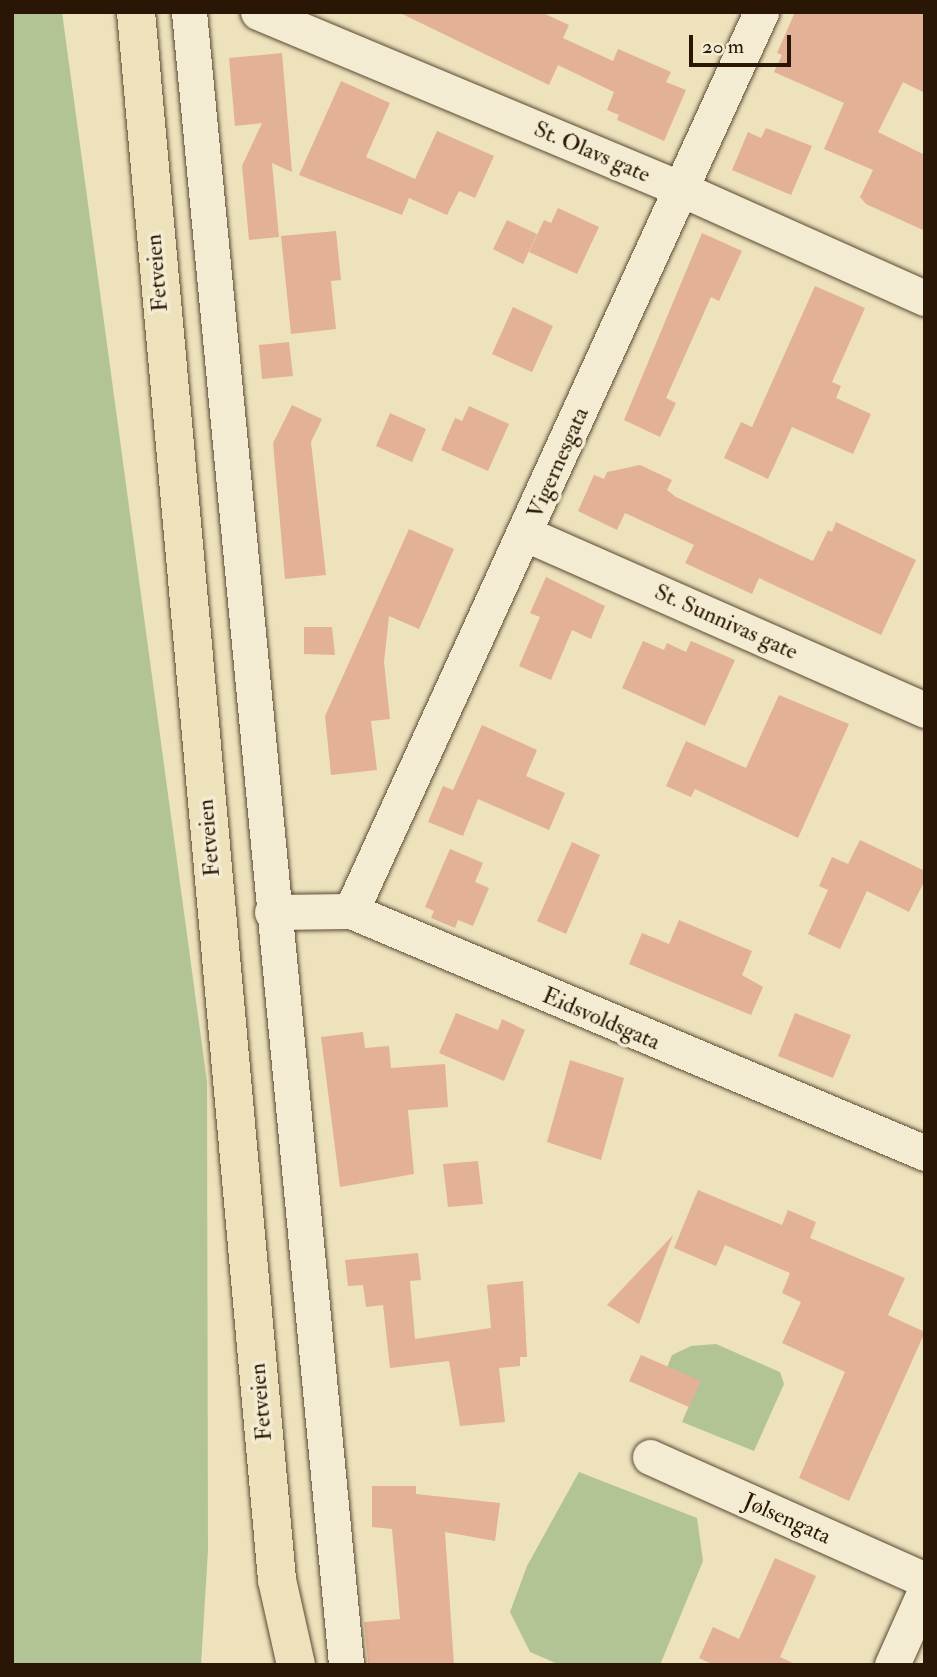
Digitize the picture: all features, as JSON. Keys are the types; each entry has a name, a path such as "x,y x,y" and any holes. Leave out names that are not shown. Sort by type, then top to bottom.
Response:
{"highway":[{"name":"Fetveien","path":"126,12 141,95"},
{"name":"Fetveien","path":"136,12 141,95 277,1580 296,1665"},
{"name":"Fetveien","path":"271,1665 277,1580"}],"street":[{"path":"189,12 272,912 346,1665"},
{"name":"St. Olavs gate","path":"258,12 681,189 925,298"},
{"name":"Vigernesgata","path":"351,911 526,534 761,12"},
{"name":"St. Sunnivas gate","path":"526,534 925,710"},
{"name":"Eidsvoldsgata","path":"272,912 351,911 925,1153"},
{"name":"Jølsengata","path":"650,1457 925,1580"},
{"path":"892,1665 925,1591"}],"green space":[{"path":"12,12 62,12 207,1082 208,1550 201,1665 12,1665"},
{"path":"716,1344 780,1372 784,1384 754,1451 682,1422 698,1385 666,1370 672,1355 691,1346"},
{"path":"579,1472 697,1518 703,1561 660,1665 560,1665 530,1652 510,1612 527,1566"}],"building":[{"path":"398,12 541,12 569,25 563,38 613,61 618,49 671,72 666,82 686,90 664,141 617,120 619,115 607,110 614,92 558,65 549,85"},
{"path":"795,12 925,12 925,93 903,82 878,132 925,155 925,231 866,204 860,197 873,170 824,149 844,103 774,72 782,55 777,53"},
{"path":"282,53 292,172 272,163 279,237 249,240 242,166 262,123 235,126 229,58"},
{"path":"341,81 390,103 366,157 415,179 437,131 494,156 475,198 459,191 447,215 409,198 402,215 299,175"},
{"path":"766,128 812,146 791,195 732,170 748,132 761,138"},
{"path":"558,208 599,227 577,274 529,252 544,220 551,223"},
{"path":"507,220 537,234 523,264 493,249"},
{"path":"336,231 341,280 331,281 336,329 291,334 281,236"},
{"path":"702,233 742,251 719,301 711,297 666,398 676,403 660,437 624,420"},
{"path":"815,286 865,308 832,382 841,386 836,398 871,414 853,454 792,427 768,479 724,458 741,422 752,427"},
{"path":"513,307 553,326 532,372 492,354"},
{"path":"289,342 293,376 262,379 259,345"},
{"path":"292,405 322,419 311,442 326,575 285,579 273,443"},
{"path":"469,406 509,424 488,471 441,450 455,418 462,421"},
{"path":"390,413 426,429 412,462 376,446"},
{"path":"640,465 672,480 667,490 676,497 813,561 828,530 832,532 836,522 916,560 881,635 759,578 752,594 685,563 694,545 625,513 617,530 578,511 594,475 604,479 607,472"},
{"path":"409,529 454,549 419,629 389,616 384,662 390,719 371,721 377,770 331,775 325,716"},
{"path":"546,577 605,606 591,639 572,630 551,680 519,666 540,617 530,613"},
{"path":"304,627 332,627 335,655 304,654"},
{"path":"643,641 664,650 667,643 686,652 691,641 735,660 705,726 622,688"},
{"path":"779,695 849,724 798,838 695,789 691,797 666,786 686,741 746,768"},
{"path":"482,725 537,750 526,776 565,793 549,830 478,799 463,836 428,822 443,786 453,790"},
{"path":"860,840 925,871 925,880 909,912 867,891 840,949 808,934 828,890 819,886 832,857 848,864"},
{"path":"572,842 600,855 566,934 537,921"},
{"path":"450,849 483,863 475,882 489,888 473,926 458,920 455,928 431,918 434,911 425,907"},
{"path":"679,920 752,951 742,975 763,987 751,1015 629,964 642,933 669,944"},
{"path":"456,1013 498,1030 502,1019 525,1030 504,1081 439,1053"},
{"path":"795,1013 851,1035 833,1078 778,1056"},
{"path":"363,1032 365,1048 389,1046 391,1068 445,1064 448,1107 408,1110 414,1174 340,1187 321,1037"},
{"path":"570,1060 624,1078 601,1160 547,1142"},
{"path":"478,1161 483,1204 448,1207 443,1164"},
{"path":"698,1190 782,1225 788,1210 816,1222 810,1238 905,1278 888,1315 925,1332 849,1501 799,1478 845,1372 782,1343 801,1302 782,1293 790,1273 725,1245 716,1266 674,1248"},
{"path":"673,1235 639,1324 607,1305"},
{"path":"418,1253 421,1280 410,1281 415,1339 491,1328 487,1285 523,1281 527,1357 520,1357 520,1366 499,1368 505,1422 460,1426 449,1361 390,1368 383,1305 366,1307 363,1285 348,1286 345,1260"},
{"path":"641,1355 701,1381 689,1407 629,1381"},
{"path":"372,1486 416,1486 416,1494 500,1503 495,1541 445,1532 454,1665 368,1663 364,1622 400,1619 392,1529 372,1527"},
{"path":"775,1558 816,1576 780,1657 797,1665 714,1665 699,1658 713,1627 739,1639"}]}
